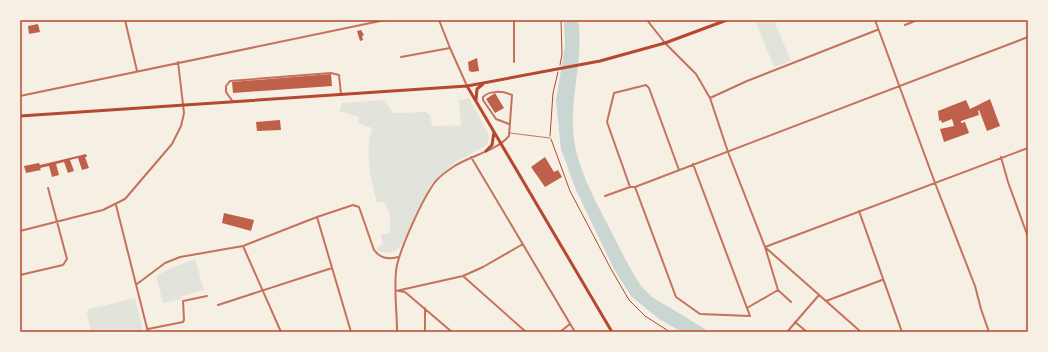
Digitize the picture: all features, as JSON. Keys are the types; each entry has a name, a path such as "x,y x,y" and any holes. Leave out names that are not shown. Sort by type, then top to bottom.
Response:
{"main road":[{"path":"20,116 467,86 600,61 665,43 725,20"},
{"path":"476,102 475,95 477,89 485,83"},
{"path":"467,86 612,332"},
{"path":"486,151 492,144 494,137 493,130"}],"street":[{"path":"125,20 137,71"},
{"path":"20,96 385,20"},
{"path":"439,20 467,86"},
{"path":"514,20 514,62"},
{"path":"647,20 665,43 696,74 710,98 728,152 765,247 778,290 791,302"},
{"path":"874,20 975,286 989,332"},
{"path":"905,25 918,20"},
{"path":"710,98 746,81 878,30"},
{"path":"605,196 630,187 635,187 1028,37"},
{"path":"401,57 450,48"},
{"path":"20,232 104,210 125,199 172,144 181,126 184,113 178,62"},
{"path":"233,102 226,92 226,86 230,80 331,73 339,75 341,94"},
{"path":"630,187 607,122 614,93 641,85 646,85 649,88 679,170"},
{"path":"397,332 396,272 398,257 426,198 435,182 455,165 501,144 510,133 509,124 512,95 502,91 486,94 483,97 483,100 496,119 509,124"},
{"path":"765,247 1028,148"},
{"path":"471,157 575,332"},
{"path":"1002,157 1008,182 1028,237"},
{"path":"635,187 676,297 700,314 750,316 693,164"},
{"path":"20,275 66,263 48,188"},
{"path":"116,205 148,331 183,322 182,301 207,296"},
{"path":"137,284 165,263 180,257 243,246 317,217 348,206 356,205 360,211 374,250 377,254 392,259 398,257"},
{"path":"859,212 882,280 902,332"},
{"path":"317,217 351,332"},
{"path":"396,291 463,276 483,267 523,244"},
{"path":"243,246 281,332"},
{"path":"765,247 861,332"},
{"path":"767,253 774,255"},
{"path":"218,306 332,268"},
{"path":"463,276 526,332"},
{"path":"826,301 882,280"},
{"path":"747,308 778,290"},
{"path":"396,291 405,292 452,332"},
{"path":"787,332 819,296"},
{"path":"425,308 425,332"},
{"path":"795,322 807,332"},
{"path":"560,332 570,324"}],"lane":[{"path":"510,133 550,138"}],"path":[{"path":"561,20 562,54 553,93 550,138 570,191 629,300 644,316 670,332"}],"shaded area":[{"path":"564,20 578,20 579,60 574,101 573,129 578,156 593,195 641,286 652,297 710,332 682,332 659,319 631,296 614,269 576,190 561,149 556,100 565,46"},
{"path":"755,20 774,20 791,61 774,67"},
{"path":"469,98 488,133 489,138 487,145 454,163 431,184 403,242 396,251 387,253 379,251 377,248 383,244 381,234 389,234 390,217 386,205 383,202 377,202 372,183 369,165 369,147 372,128 358,123 359,117 339,111 342,103 383,100 394,113 426,112 430,115 432,126 461,125 459,100"},
{"path":"195,259 204,290 182,296 182,299 163,303 156,276 171,268"},
{"path":"135,298 143,332 91,332 87,313 89,309"}],"building":[{"path":"38,24 40,32 29,34 28,26"},
{"path":"361,30 364,35 362,36 363,40 360,41 357,31"},
{"path":"477,58 479,71 469,71 468,62"},
{"path":"331,74 332,86 233,93 232,82"},
{"path":"495,93 504,108 495,113 486,99"},
{"path":"990,99 1000,126 987,131 979,110 979,115 961,121 961,123 965,122 969,133 944,142 940,129 954,126 952,119 942,123 941,120 939,121 938,111 966,100 970,109"},
{"path":"280,120 281,130 257,131 256,122"},
{"path":"86,154 87,157 85,157 89,168 82,170 78,158 70,160 74,171 68,173 64,162 56,164 59,175 52,177 49,166 40,168 41,170 26,173 24,166 39,163 40,165"},
{"path":"545,157 554,172 558,170 562,177 545,187 531,167"},
{"path":"224,213 254,220 251,231 222,223"}]}
